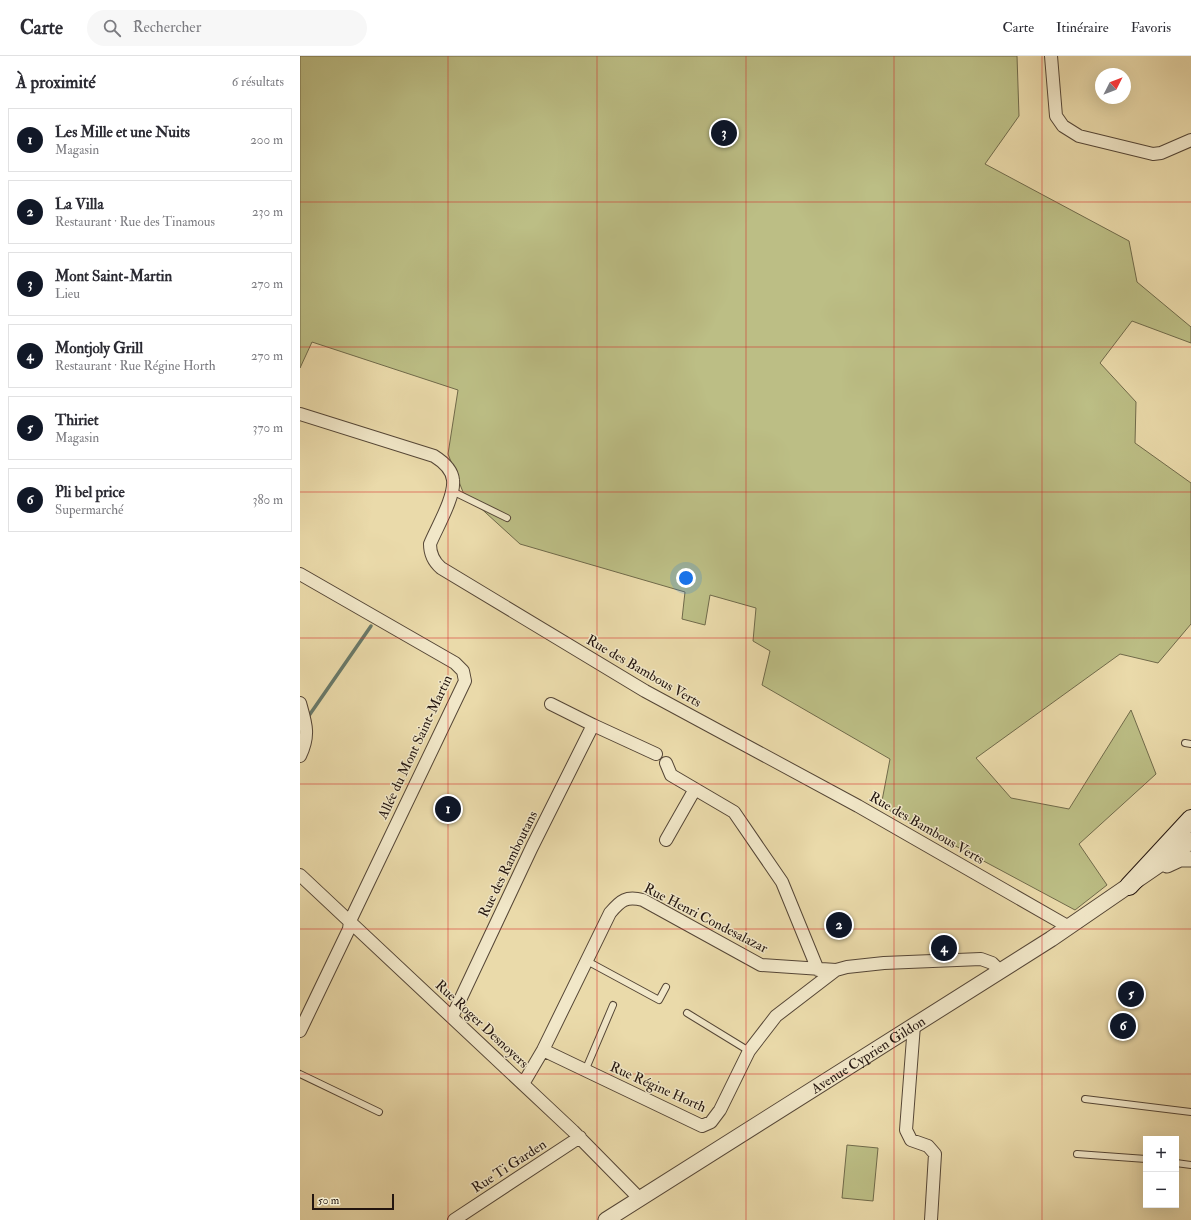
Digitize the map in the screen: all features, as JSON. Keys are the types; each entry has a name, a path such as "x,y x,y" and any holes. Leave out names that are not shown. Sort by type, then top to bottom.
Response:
{"main road":[{"path":"1129,886 1191,819"}],"street":[{"path":"1051,56 1056,116 1069,131 1079,136 1153,154 1162,153 1191,140"},
{"name":"Rue des Bambous Verts","path":"300,414 434,456 451,472 453,479 452,492 430,544 433,559 441,568 645,691 858,806 1069,927"},
{"name":"Allée du Mont Saint-Martin","path":"300,574 455,664 465,675 464,685 350,921 349,929 300,1032"},
{"path":"300,703 308,728 305,746 300,756"},
{"path":"551,704 593,726 656,754"},
{"name":"Rue des Ramboutans","path":"452,1017 532,847 593,726"},
{"path":"666,763 671,776 734,812 782,882 818,970"},
{"path":"666,840 695,789"},
{"name":"Avenue Cyprien Gildon","path":"606,1220 1069,927 1182,849 1191,840"},
{"name":"Avenue Cyprien Gildon","path":"1129,886 1172,862 1191,859"},
{"name":"Rue Roger Desnoyers","path":"300,875 580,1137 640,1199"},
{"name":"Rue Henri Condesalazar","path":"523,1084 543,1050 610,912 619,902 632,897 643,900 761,965 836,970"},
{"name":"Rue Régine Horth","path":"543,1050 702,1126 711,1122 720,1110 749,1052 776,1016 836,970 847,967 884,963 981,959 992,963 999,970"},
{"path":"914,1024 906,1130 911,1140 928,1146 935,1154 932,1220"},
{"name":"Rue Ti Garden","path":"454,1220 580,1137"}],"lane":[{"path":"452,492 507,518"},
{"path":"586,960 659,1000 666,987"},
{"path":"585,1071 613,1005"},
{"path":"687,1013 749,1052"},
{"path":"300,1074 379,1112"},
{"path":"1085,1099 1191,1112"},
{"path":"1077,1154 1143,1159"},
{"path":"1179,1163 1191,1165"}],"green space":[{"path":"300,56 1017,56 1019,116 985,164 1129,241 1137,282 1191,327 1191,343 1132,321 1100,363 1136,402 1135,443 1191,483 1191,624 1158,663 1120,654 976,758 1011,798 1069,809 1131,710 1156,774 1079,844 1107,885 1075,910 881,806 890,759 762,685 770,651 753,641 756,608 710,595 705,625 682,619 685,592 520,544 463,492 448,454 458,390 312,342 300,368"},
{"path":"847,1145 878,1148 873,1201 842,1198"}],"waterway":[{"path":"308,717 371,626"}],"place":[{"name":"Mont Saint-Martin","path":"724,133"},
{"name":"Les Mille et une Nuits","path":"448,809"},
{"name":"La Villa","path":"839,925"},
{"name":"Montjoly Grill","path":"944,948"},
{"name":"Thiriet","path":"1131,994"},
{"name":"Pli bel price","path":"1123,1026"}]}
